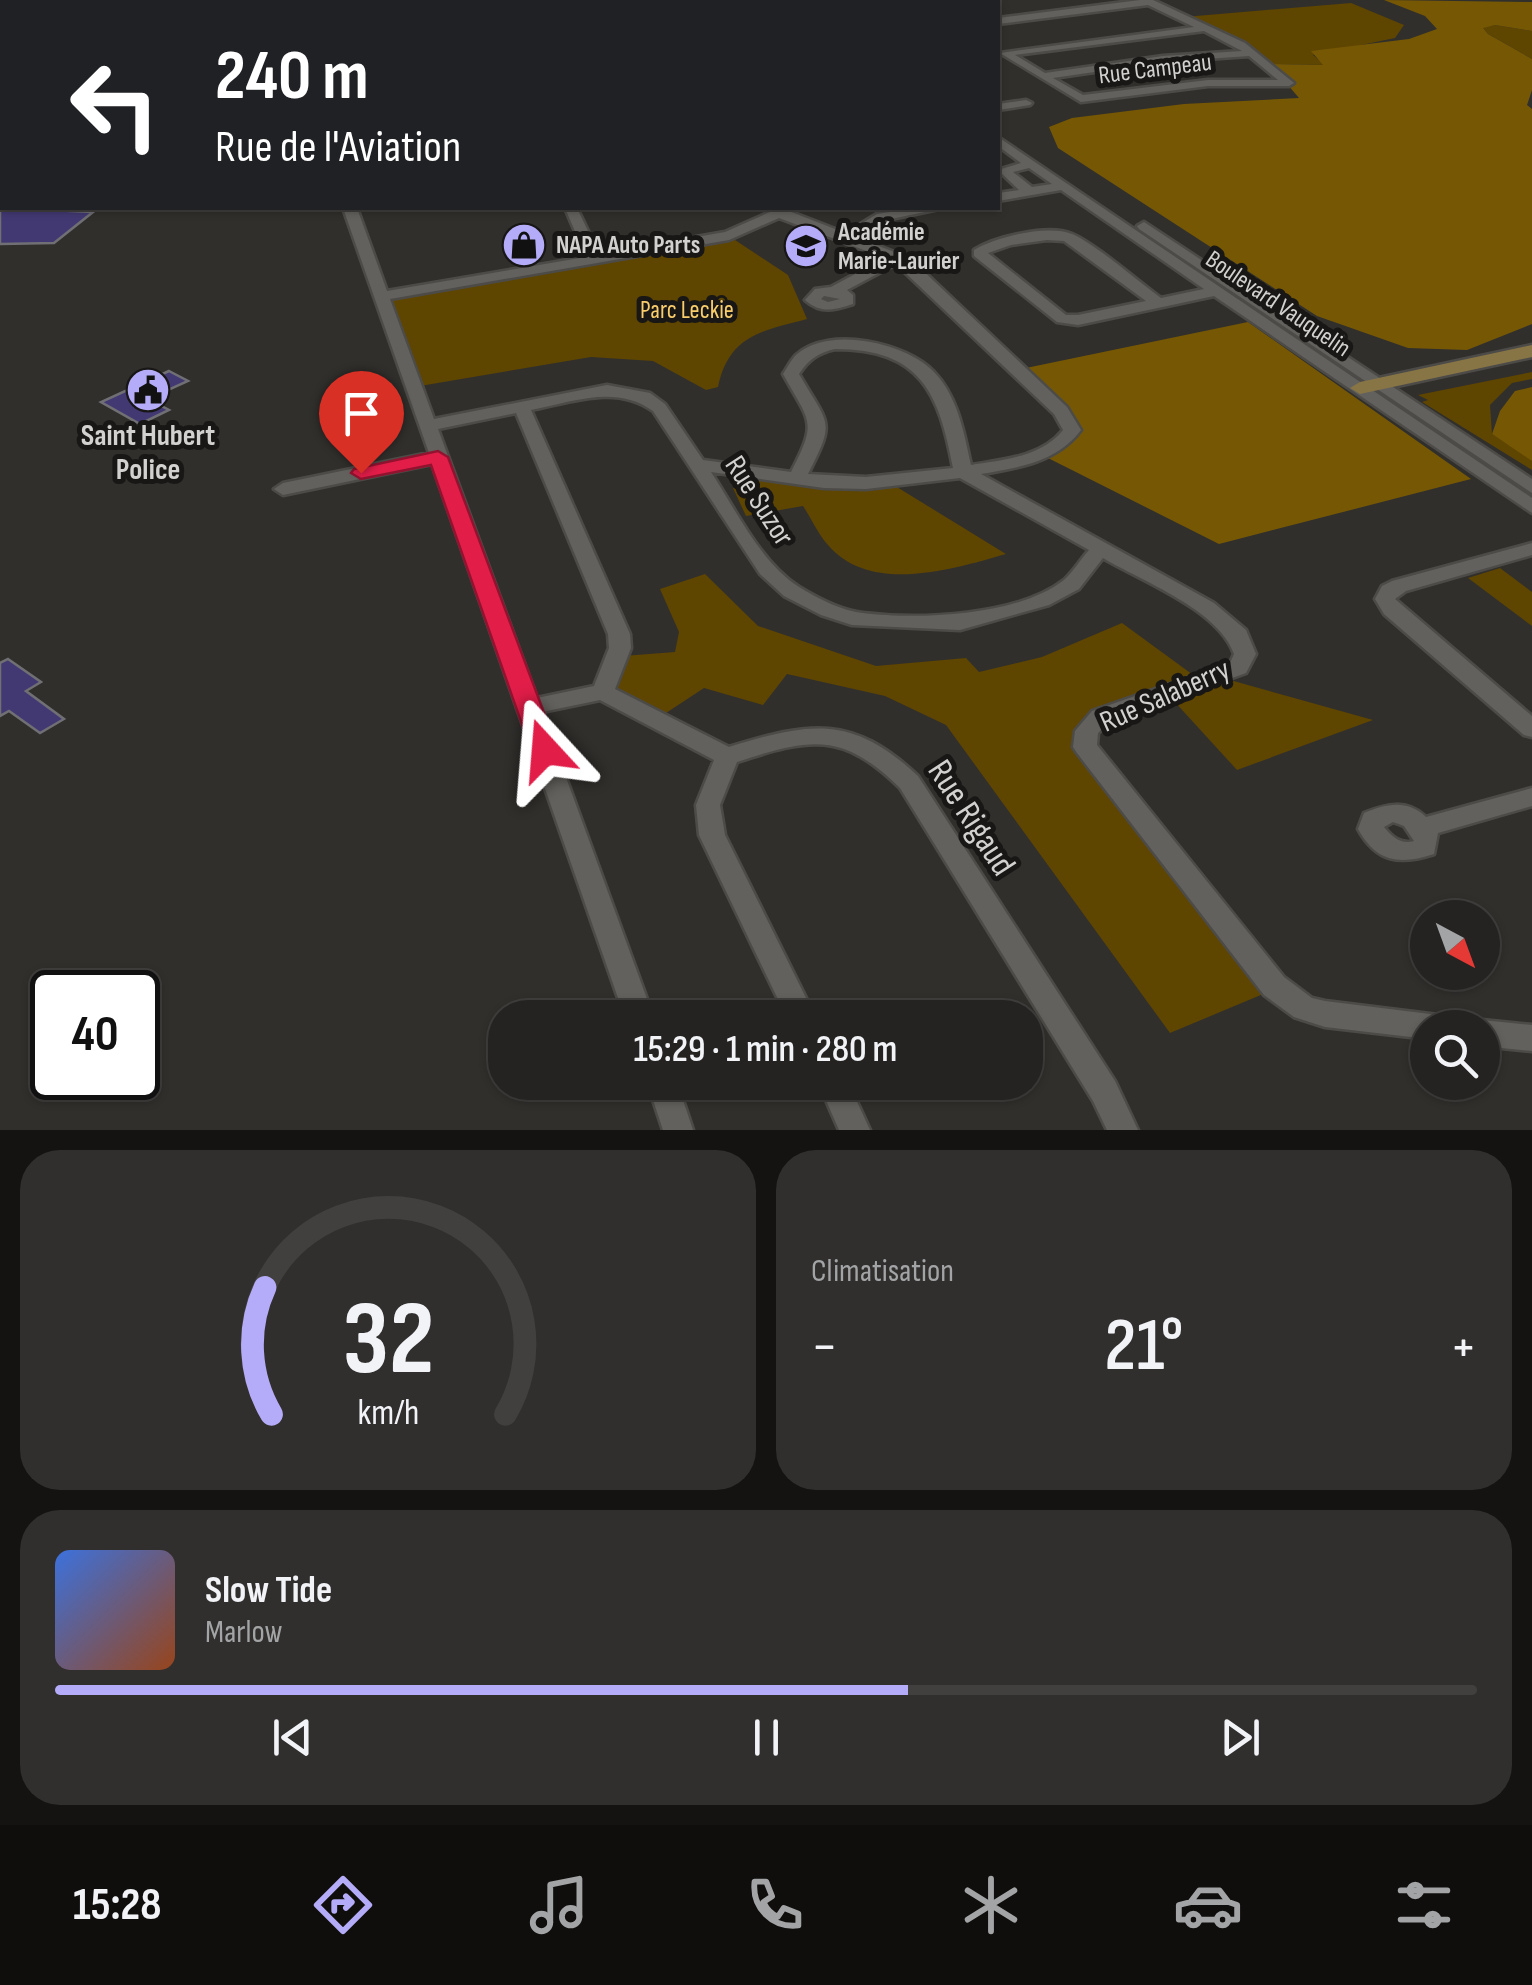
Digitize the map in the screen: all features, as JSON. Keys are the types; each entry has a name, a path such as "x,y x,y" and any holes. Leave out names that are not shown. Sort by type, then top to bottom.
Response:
{"main road":[{"path":"1377,391 1532,351"},
{"path":"1377,391 1532,366"}],"street":[{"path":"1055,0 1078,11"},
{"path":"1000,22 1148,1 1253,53"},
{"name":"Rue Campeau","path":"1209,28 1005,53 1081,99 1094,100 1208,83 1288,83 1253,53"},
{"path":"1044,76 1163,59 1253,53"},
{"path":"1000,107 1026,103"},
{"name":"Boulevard Vauquelin","path":"1000,128 1377,391 1532,507"},
{"name":"Boulevard Vauquelin","path":"1000,142 1214,291 1532,487"},
{"path":"1029,191 1003,171 1031,164"},
{"path":"1000,196 1063,186"},
{"path":"351,210 634,1000"},
{"path":"572,210 594,259"},
{"path":"382,296 729,236 777,210 897,258 1070,422 1072,430 1068,437 1044,452 963,472 866,483 797,479 699,465"},
{"path":"866,224 926,210"},
{"path":"1158,302 1068,237 1038,238 988,247 978,253 1062,319 1078,320 1214,291"},
{"path":"834,291 897,258"},
{"path":"797,479 818,437 819,422 791,374 809,353 866,344 899,354 929,376 953,420 963,472"},
{"name":"Rue Suzor","path":"428,426 607,390 644,397 660,408 767,570 792,592 860,620 960,623 1042,600 1072,584 1100,550"},
{"path":"522,408 620,634 620,648 602,692"},
{"path":"283,488 438,457"},
{"name":"Rue Salaberry","path":"963,472 1207,608 1238,635 1245,654 1238,668 1100,717 1088,731 1086,747 1274,986 1304,1008 1325,1014 1410,1025"},
{"path":"1532,549 1398,586 1385,599 1391,609 1532,729"},
{"path":"530,708 602,692 727,756 708,805 712,835 793,1000"},
{"name":"Rue Rigaud","path":"727,756 794,734 836,736 888,759 909,782 1013,946 1104,1091 1123,1130"},
{"path":"1423,828 1532,797"},
{"path":"1500,1035 1532,1038"},
{"path":"668,1100 678,1130"},
{"path":"841,1100 855,1130"}],"green space":[{"path":"1351,3 1404,25 1395,38 1313,55 1325,65 1269,64 1184,17"},
{"path":"1495,25 1532,31 1532,59 1482,27"},
{"name":"Parc Leckie","path":"735,240 788,275 807,319 750,338 730,356 718,387 706,390 653,361 591,357 420,386 385,299"},
{"path":"1532,372 1532,379 1512,383 1490,405 1492,434 1532,460 1532,470 1422,402 1428,400 1418,395"},
{"path":"756,479 836,487 892,484 1006,554 913,574 866,570 828,545 803,506 746,516 733,488"},
{"path":"1500,568 1532,592 1532,626 1468,578"},
{"path":"705,574 758,626 876,666 966,658 979,672 1042,657 1122,623 1200,680 1079,732 1268,992 1170,1033 946,725 885,696 787,674 763,705 704,688 663,715 605,685 623,656 675,652 679,632 660,589"},
{"path":"1230,680 1373,720 1237,770 1173,700"}],"shaded area":[{"path":"1384,0 1532,2 1532,31 1495,25 1483,28 1532,59 1532,90 1527,105 1532,109 1532,324 1467,350 1408,348 1317,316 1058,148 1049,127 1072,118 1184,104 1299,98 1270,64 1323,65 1311,51 1409,39 1437,29 1425,16"},
{"path":"1248,322 1471,479 1219,544 1046,457 1079,426 1026,368"},
{"path":"1532,387 1532,461 1492,434 1500,411 1515,391"}],"building":[{"path":"0,211 93,212 54,243 0,244"},
{"name":"Saint Hubert Police","path":"169,371 188,381 148,399 169,410 140,424 101,402"},
{"path":"8,659 41,682 26,691 64,719 40,733 9,711 0,716 0,663"}],"place":[{"name":"NAPA Auto Parts","path":"524,245"},
{"name":"Académie Marie-Laurier","path":"806,246"},
{"name":"Saint Hubert Police","path":"148,390"}],"route":[{"path":"361,473 438,457 545,750"}]}
